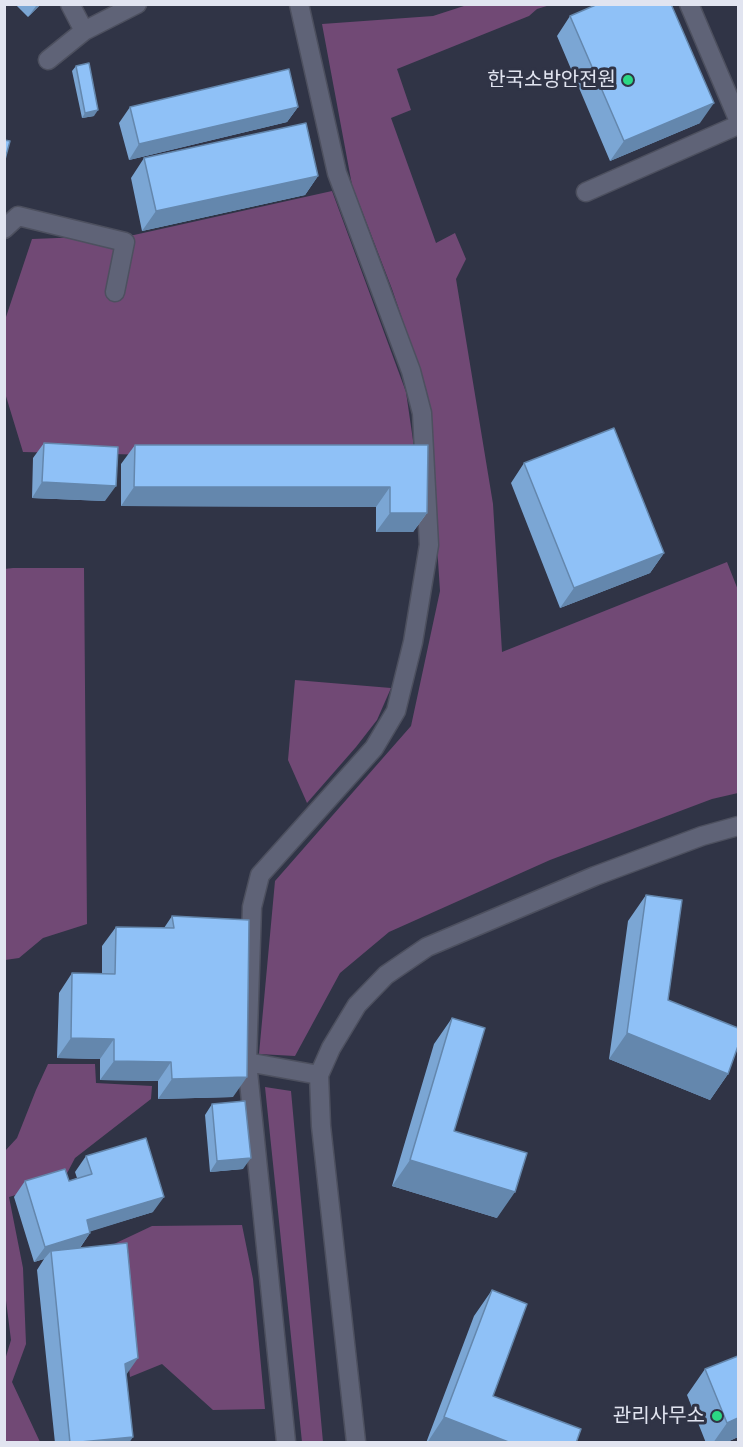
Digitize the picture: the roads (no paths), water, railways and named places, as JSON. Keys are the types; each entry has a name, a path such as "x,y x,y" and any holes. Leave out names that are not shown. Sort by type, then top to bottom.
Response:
{"street":[{"path":"70,4 84,31"},
{"path":"48,60 84,31 137,4"},
{"path":"286,1443 247,1062 252,907 260,875 374,748 396,711 413,642 429,545 422,413 411,371 337,173 299,4"},
{"path":"690,4 738,119"},
{"path":"586,192 738,125"},
{"path":"4,229 18,216 125,242 115,292"},
{"path":"356,1443 321,1126 319,1074 357,1005 386,975 427,947 595,876 702,836 738,826"},
{"path":"247,1062 319,1074"}],"place":[{"name":"한국소방안전원","path":"628,80"},
{"name":"관리사무소","path":"717,1416"}]}
